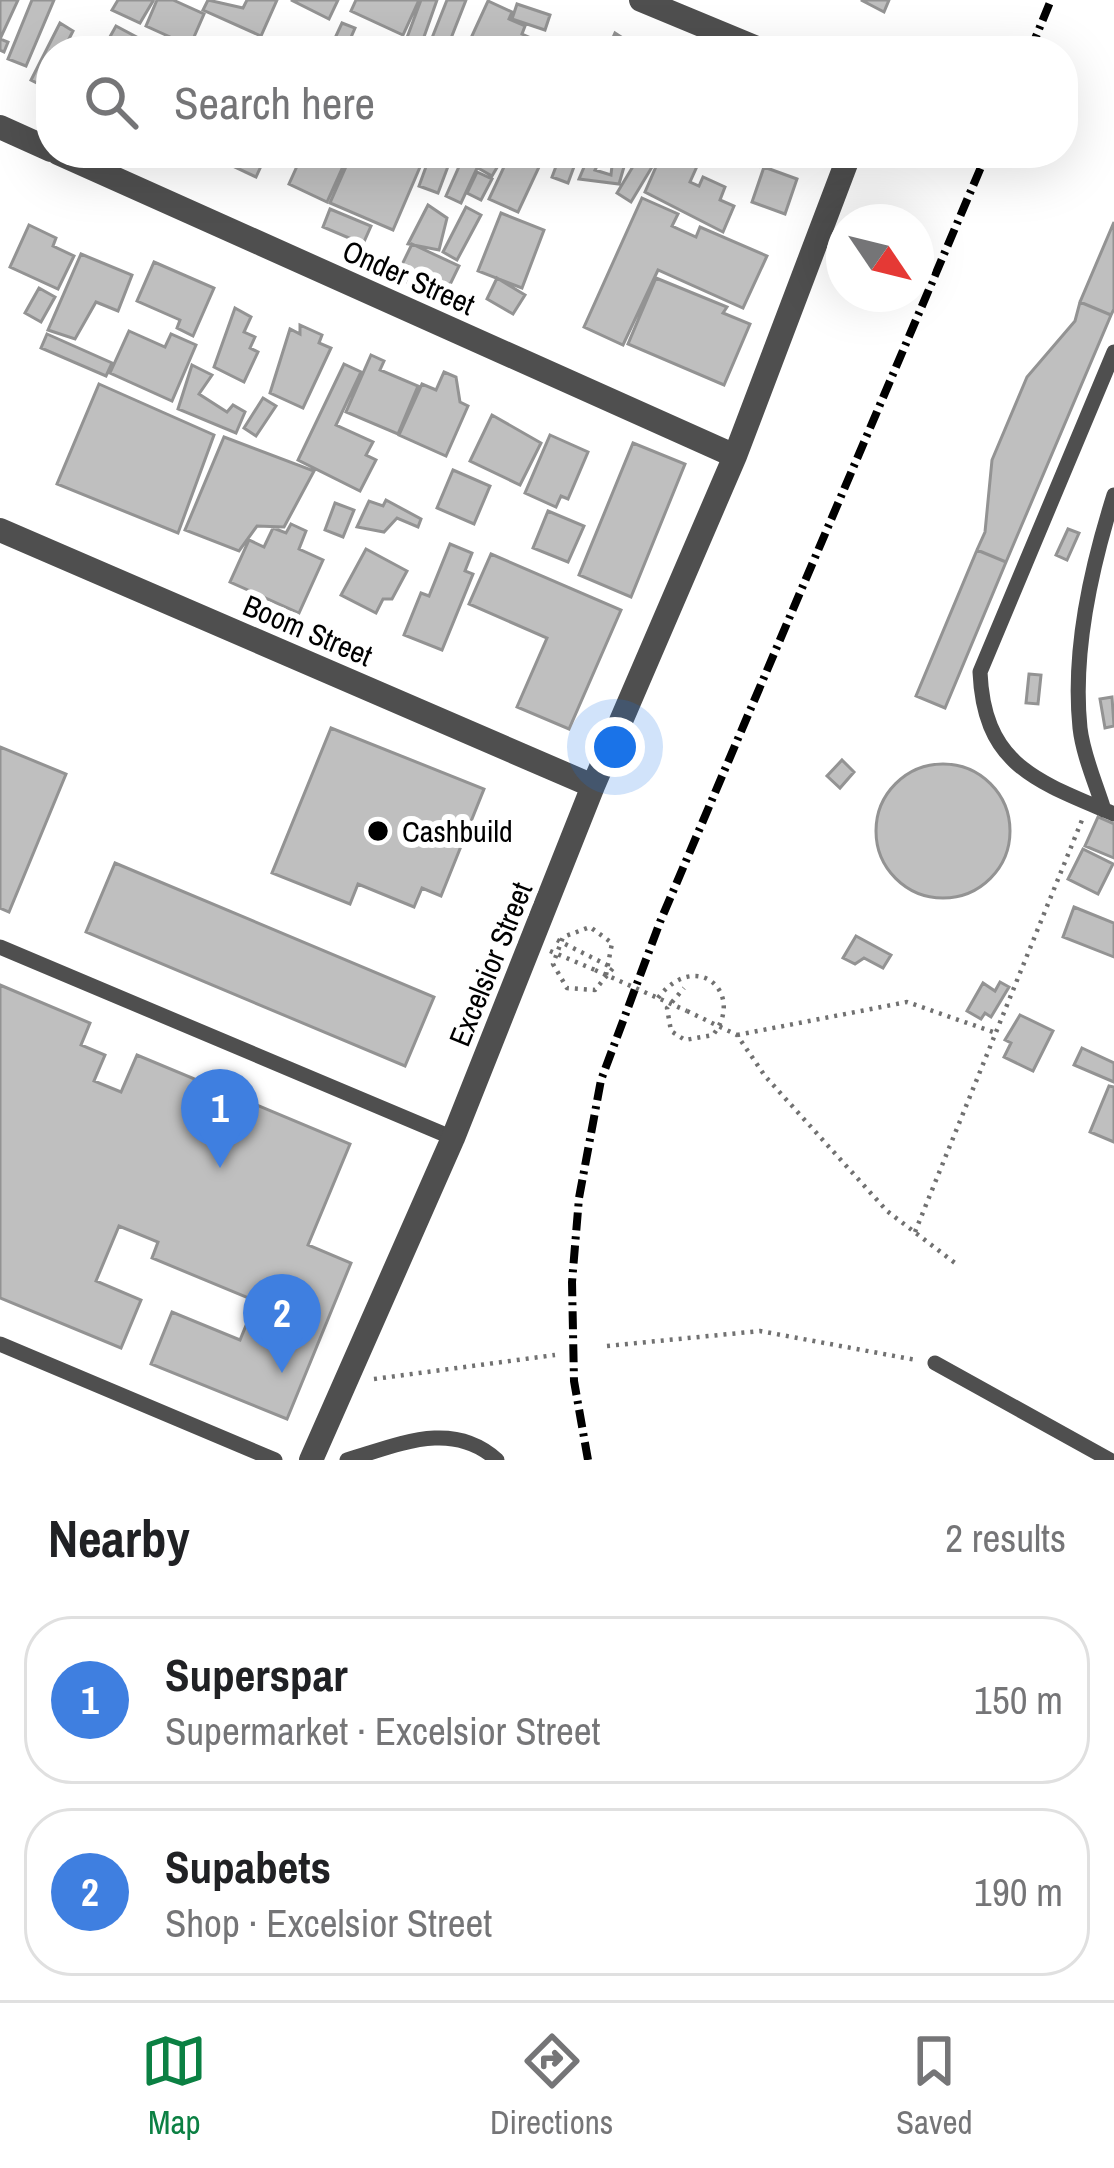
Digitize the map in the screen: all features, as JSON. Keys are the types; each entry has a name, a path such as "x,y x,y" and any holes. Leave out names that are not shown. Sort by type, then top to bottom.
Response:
{"street":[{"path":"641,0 728,36"},
{"name":"Onder Street","path":"0,127 36,144"},
{"name":"Onder Street","path":"90,168 735,455"},
{"name":"Excelsior Street","path":"310,1460 452,1138 593,786 735,455 844,168"},
{"name":"Boom Street","path":"0,530 593,786"}],"lane":[{"path":"1102,809 1024,770 1000,748 982,717 980,672 1114,352"},
{"path":"1102,809 1080,730 1082,642 1093,561 1114,495"},
{"path":"0,947 452,1138"},
{"path":"0,1344 275,1460"},
{"path":"935,1364 1110,1460"},
{"path":"346,1460 418,1439 448,1436 468,1440 497,1460"}],"path":[{"path":"915,1232 996,1033 1102,809"},
{"path":"535,930 613,968 595,990 567,988 554,964 563,937 578,928 602,933 612,943 606,975"},
{"path":"552,952 737,1035 765,1076 887,1211 956,1263"},
{"path":"658,998 682,975 697,974 709,981 722,993 725,1009 713,1035 686,1040 671,1031 667,1008 684,988"},
{"path":"737,1035 907,1002 996,1033"},
{"path":"607,1346 760,1331 935,1364"},
{"path":"345,1383 555,1355"}],"building":[{"path":"0,0 18,0 0,39"},
{"path":"32,0 54,0 26,66 8,59"},
{"path":"118,0 153,1 140,23 112,10"},
{"path":"157,0 173,0 204,14 194,36 168,36 146,26"},
{"path":"208,0 243,8 247,0 277,0 261,36 203,10"},
{"path":"291,0 338,0 329,19"},
{"path":"356,0 419,0 403,35 351,11"},
{"path":"421,0 437,0 424,36 408,36"},
{"path":"447,0 466,0 452,36 433,36"},
{"path":"861,0 889,0 884,12"},
{"path":"488,1 512,12 509,19 525,26 522,34 526,36 472,36"},
{"path":"517,4 550,15 545,30 512,19"},
{"path":"60,23 73,31 70,36 53,36"},
{"path":"342,23 355,28 352,36 336,36"},
{"path":"116,26 135,36 110,36"},
{"path":"237,168 260,168 256,177"},
{"path":"296,168 342,168 327,202 289,184"},
{"path":"345,168 420,168 393,230 330,203"},
{"path":"426,168 447,168 438,193 419,186"},
{"path":"458,168 477,168 461,203 446,196"},
{"path":"503,168 539,168 518,212 489,199"},
{"path":"555,168 574,168 568,183 552,177"},
{"path":"584,168 611,175 612,168 624,168 619,184 579,179"},
{"path":"632,168 651,168 631,202 617,193"},
{"path":"655,168 696,168 690,182 699,186 703,177 725,187 720,200 734,206 723,232 645,192"},
{"path":"764,168 797,179 785,214 752,202"},
{"path":"477,172 492,179 481,200 467,193"},
{"path":"642,198 678,214 672,226 696,237 700,227 767,256 743,308 658,270 623,345 584,327"},
{"path":"428,205 447,218 439,250 408,244"},
{"path":"466,207 481,215 457,260 443,252"},
{"path":"330,209 371,226 363,244 323,227"},
{"path":"501,213 544,230 522,288 478,271"},
{"path":"1114,222 1114,309 1111,315 1080,302"},
{"path":"29,225 56,238 53,246 74,256 58,289 10,267"},
{"path":"412,244 459,266 443,299 396,277"},
{"path":"81,254 132,275 118,311 96,302 75,339 48,330"},
{"path":"154,262 214,288 193,336 177,328 180,320 137,301"},
{"path":"497,278 525,295 513,314 487,299"},
{"path":"656,278 727,307 723,313 750,324 724,385 628,344"},
{"path":"39,288 55,297 41,322 25,313"},
{"path":"1080,302 1111,315 1006,562 977,550 985,532 992,460 1027,377 1075,321"},
{"path":"235,308 251,317 244,332 255,337 250,348 258,352 244,382 214,367"},
{"path":"300,325 322,335 319,343 331,348 303,408 270,393 290,329 300,334"},
{"path":"129,331 165,347 171,334 196,345 172,401 110,373"},
{"path":"47,334 112,363 106,376 41,348"},
{"path":"371,355 384,361 380,370 418,386 398,434 346,412"},
{"path":"344,364 361,372 336,425 373,442 366,455 376,460 360,491 298,460"},
{"path":"192,365 212,375 199,394 227,412 233,405 245,412 236,433 178,409"},
{"path":"444,372 456,377 460,402 468,406 446,456 399,435 422,384 436,390"},
{"path":"99,384 214,435 178,533 57,484"},
{"path":"263,398 276,406 256,436 244,428"},
{"path":"492,415 541,443 520,485 470,461"},
{"path":"550,435 588,452 568,499 561,496 556,507 525,493"},
{"path":"224,437 314,471 284,527 257,526 239,551 185,530"},
{"path":"633,443 685,464 631,597 579,575"},
{"path":"453,470 490,486 474,524 437,508"},
{"path":"386,500 421,519 418,527 397,518 384,532 357,527 369,501 383,506"},
{"path":"335,503 354,510 343,537 325,530"},
{"path":"548,511 584,526 568,562 533,548"},
{"path":"291,524 306,531 299,549 323,560 299,613 230,582 249,540 264,547 273,528 286,533"},
{"path":"1068,529 1079,533 1067,560 1056,555"},
{"path":"450,544 472,553 465,571 473,574 442,650 404,635 421,593 429,596"},
{"path":"366,549 407,571 392,599 383,599 376,613 341,595"},
{"path":"977,550 1006,562 945,708 916,696"},
{"path":"491,554 621,610 569,729 517,707 547,638 469,604"},
{"path":"1029,674 1041,675 1038,704 1026,703"},
{"path":"1112,697 1114,726 1105,728 1100,699"},
{"name":"Cashbuild","path":"331,728 484,789 441,896 422,888 414,907 358,884 350,904 272,873"},
{"path":"0,747 66,774 9,912 0,908"},
{"path":"842,760 854,772 840,788 827,776"},
{"path":"943,764 969,769 990,784 1005,805 1010,831 1005,857 990,878 969,893 943,898 917,893 896,878 881,857 876,831 881,805 896,784 917,769"},
{"path":"1098,817 1114,824 1114,858 1085,846"},
{"path":"1083,849 1113,864 1098,894 1068,879"},
{"path":"115,863 434,997 405,1066 86,932"},
{"path":"1074,907 1114,923 1114,957 1063,937"},
{"path":"856,936 891,955 883,968 864,958 855,964 843,958"},
{"path":"1000,982 1009,987 991,1017 985,1013 981,1019 967,1011 983,983 995,991"},
{"path":"0,985 90,1023 81,1045 105,1055 94,1081 121,1092 137,1055 350,1144 308,1245 351,1263 287,1419 151,1364 172,1312 240,1340 256,1301 152,1258 158,1242 119,1226 96,1281 141,1300 121,1348 0,1298"},
{"path":"1020,1015 1053,1031 1033,1071 1004,1057 1011,1043 1005,1040"},
{"path":"1082,1048 1114,1063 1114,1082 1074,1065"},
{"path":"1109,1086 1114,1087 1114,1142 1090,1132"}],"railway":[{"path":"1036,36 1051,0"},
{"path":"588,1460 574,1381 572,1282 579,1198 601,1080 660,922 981,168"}],"place":[{"name":"Cashbuild","path":"378,831"},
{"name":"Superspar","path":"220,1168"},
{"name":"Supabets","path":"282,1373"}]}
